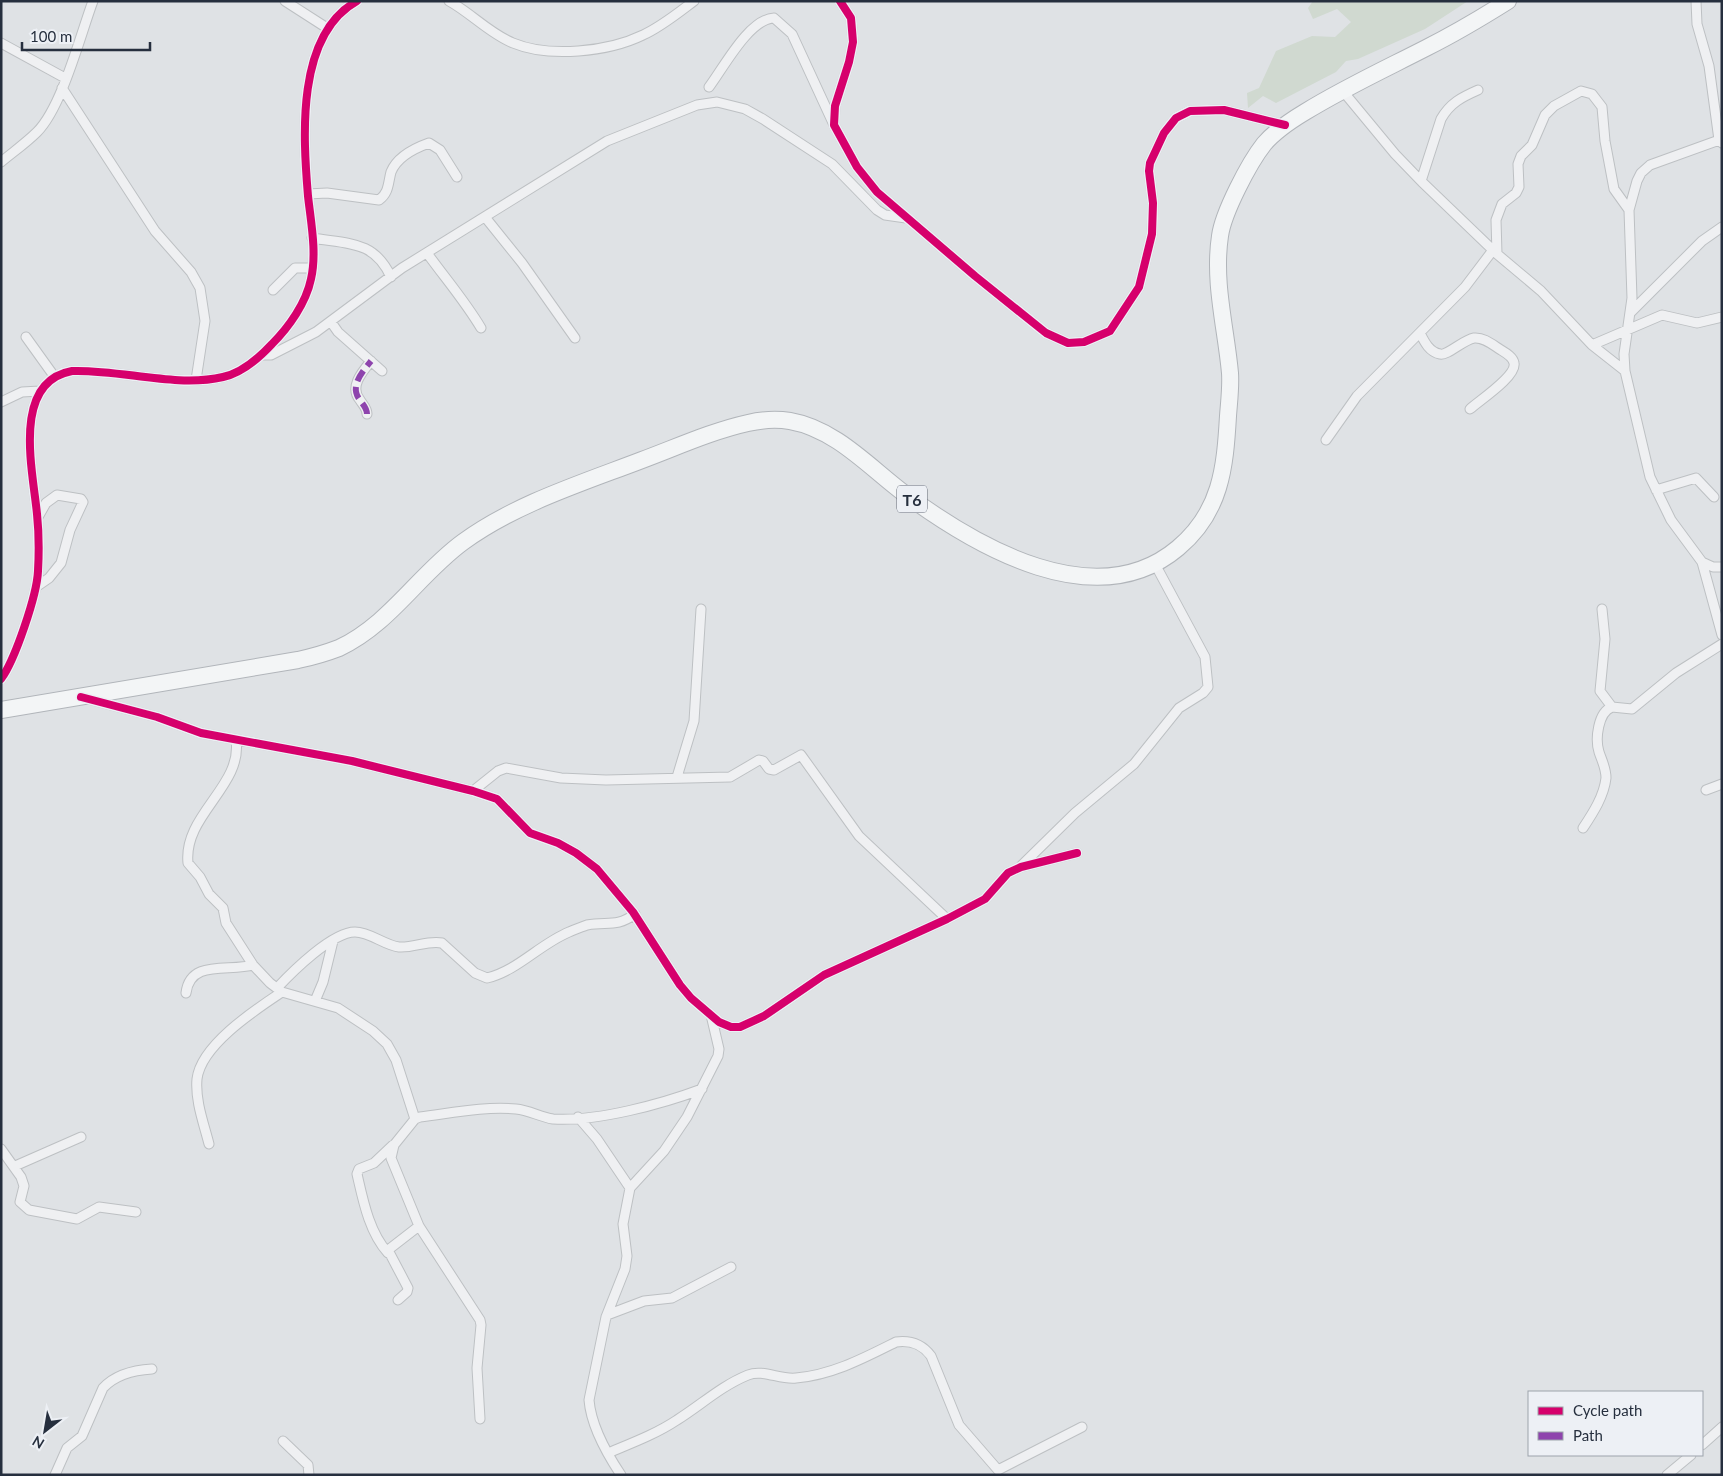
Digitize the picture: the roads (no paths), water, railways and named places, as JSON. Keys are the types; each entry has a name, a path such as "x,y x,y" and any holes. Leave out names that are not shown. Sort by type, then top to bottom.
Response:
{"highway":[{"name":"T6","path":"1,710 298,660 340,647 374,627 444,557 490,525 531,504 577,485 712,434 746,423 767,420 792,421 818,430 840,442 905,494 942,519 985,544 1028,563 1058,573 1088,578 1135,573 1155,564 1188,539 1203,521 1223,478 1230,377 1219,278 1220,234 1256,156 1267,140 1285,125 1342,90 1429,47 1508,1"}],"street":[{"path":"1,162 38,132 46,120 62,88 93,1"},
{"path":"285,1 327,28"},
{"path":"1,679 9,667 36,587 38,573 38,517 29,438 33,410 40,391 54,376 62,373 85,371 196,380 224,377 239,371 261,355 287,328 306,294 312,268 312,238 306,151 310,82 316,55 327,28 336,17 357,1"},
{"path":"449,1 511,43 530,49 556,52 596,48 632,40 653,30 694,1"},
{"path":"834,125 835,106 849,62 853,42 851,18 840,1"},
{"path":"1696,1 1696,24 1709,66 1721,141 1650,165 1641,173 1637,181 1629,210 1631,312 1624,354 1625,371 1645,460 1670,520 1702,562 1718,612 1722,635"},
{"path":"709,87 754,25 766,18 774,18 792,34 834,125 857,166 877,192 1046,333 1068,343 1084,342 1110,331 1138,287 1152,234 1153,202 1148,172 1150,163 1164,133 1176,118 1190,111 1224,110 1285,125"},
{"path":"1,43 65,78"},
{"path":"62,88 155,231 191,272 200,288 205,321 196,380"},
{"path":"1342,90 1395,154 1422,181 1495,252 1541,291 1592,345 1625,371"},
{"path":"1422,181 1441,119 1446,110 1453,102 1478,90"},
{"path":"1326,440 1357,396 1465,287 1495,252 1496,220 1502,204 1516,193 1519,187 1518,164 1521,156 1532,145 1545,115 1554,106 1581,91 1592,94 1602,107 1605,141 1614,188 1629,210"},
{"path":"261,355 271,355 316,332 427,253 607,141 697,105 717,102 745,109 832,164 877,210 885,215 906,218"},
{"path":"308,194 347,195 379,200 386,193 391,172 399,160 418,147 429,143 440,150 457,177"},
{"path":"485,217 522,263 575,338"},
{"path":"1631,312 1702,242 1722,226"},
{"path":"312,238 374,251 385,264 391,277"},
{"path":"427,253 449,284 459,293 480,328"},
{"path":"273,290 295,268 312,268"},
{"path":"1592,345 1662,315 1697,323 1722,317"},
{"path":"331,322 338,332 382,371"},
{"path":"1420,333 1427,346 1440,354 1446,354 1462,342 1474,338 1483,339 1510,356 1514,363 1513,371 1505,381 1470,408"},
{"path":"26,337 54,376"},
{"path":"367,414 367,410 355,394 355,389 362,372 371,361"},
{"path":"1,402 22,392 40,391"},
{"path":"1656,490 1696,478 1714,497"},
{"path":"36,587 49,578 62,563 70,530 83,502 57,495 46,503 38,517"},
{"path":"1702,562 1713,567 1722,567"},
{"path":"1021,867 1075,813 1134,764 1179,708 1204,693 1208,686 1205,657 1155,564"},
{"path":"677,777 694,721 702,609"},
{"path":"1602,609 1605,638 1600,691 1612,706 1632,709 1676,673 1722,644"},
{"path":"81,697 157,717 201,734 352,761 473,790 497,799 530,834 558,843 598,869 635,914 680,985 711,1015 726,1026 740,1027 764,1016 824,975 947,920 985,899 992,893 1000,879 1021,867 1077,852"},
{"path":"1583,828 1596,808 1604,784 1605,771 1598,751 1599,726 1604,712 1612,706"},
{"path":"236,740 237,757 225,781 198,822 190,841 187,858 189,866 200,877 210,894 223,908 226,923 253,965 279,990 316,1001 345,1013 373,1031 387,1044 396,1060 415,1119"},
{"path":"473,790 498,771 506,768 561,778 629,780 677,777 730,777 759,760 763,761 769,769 774,770 801,755 859,836 947,920"},
{"path":"1706,790 1722,784"},
{"path":"209,1144 200,1108 197,1079 202,1064 229,1030 279,990 311,955 347,934 355,932 396,946 442,943 475,973 487,978 516,965 548,942 566,933 587,925 619,924 635,914"},
{"path":"316,1001 333,942"},
{"path":"186,993 190,979 194,974 202,970 233,969 253,965"},
{"path":"621,1475 608,1452 590,1410 589,1400 606,1315 625,1269 627,1256 623,1224 630,1188 664,1151 702,1089 719,1053 711,1015"},
{"path":"398,1300 406,1294 408,1288 388,1253 377,1240 366,1212 357,1174 359,1169 374,1163 394,1145 415,1119 497,1108 525,1110 554,1119 578,1117 665,1103 702,1089"},
{"path":"578,1117 597,1139 630,1188"},
{"path":"15,1166 82,1136"},
{"path":"394,1145 391,1158 393,1166 420,1226 480,1322 476,1368 480,1419"},
{"path":"1,1149 15,1166 24,1186 20,1202 29,1210 77,1219 99,1207 136,1212"},
{"path":"388,1253 390,1247 420,1226"},
{"path":"606,1315 644,1301 672,1298 731,1267"},
{"path":"608,1452 647,1437 677,1421 711,1394 747,1376 761,1373 786,1379 801,1378 834,1370 896,1342 906,1341 924,1348 931,1356 959,1425 998,1470 1082,1427"},
{"path":"55,1475 67,1448 82,1436 103,1388 107,1384 133,1371 152,1369"},
{"path":"1703,1444 1722,1427"},
{"path":"282,1441 308,1465 309,1475"},
{"path":"1667,1475 1690,1456"}]}
